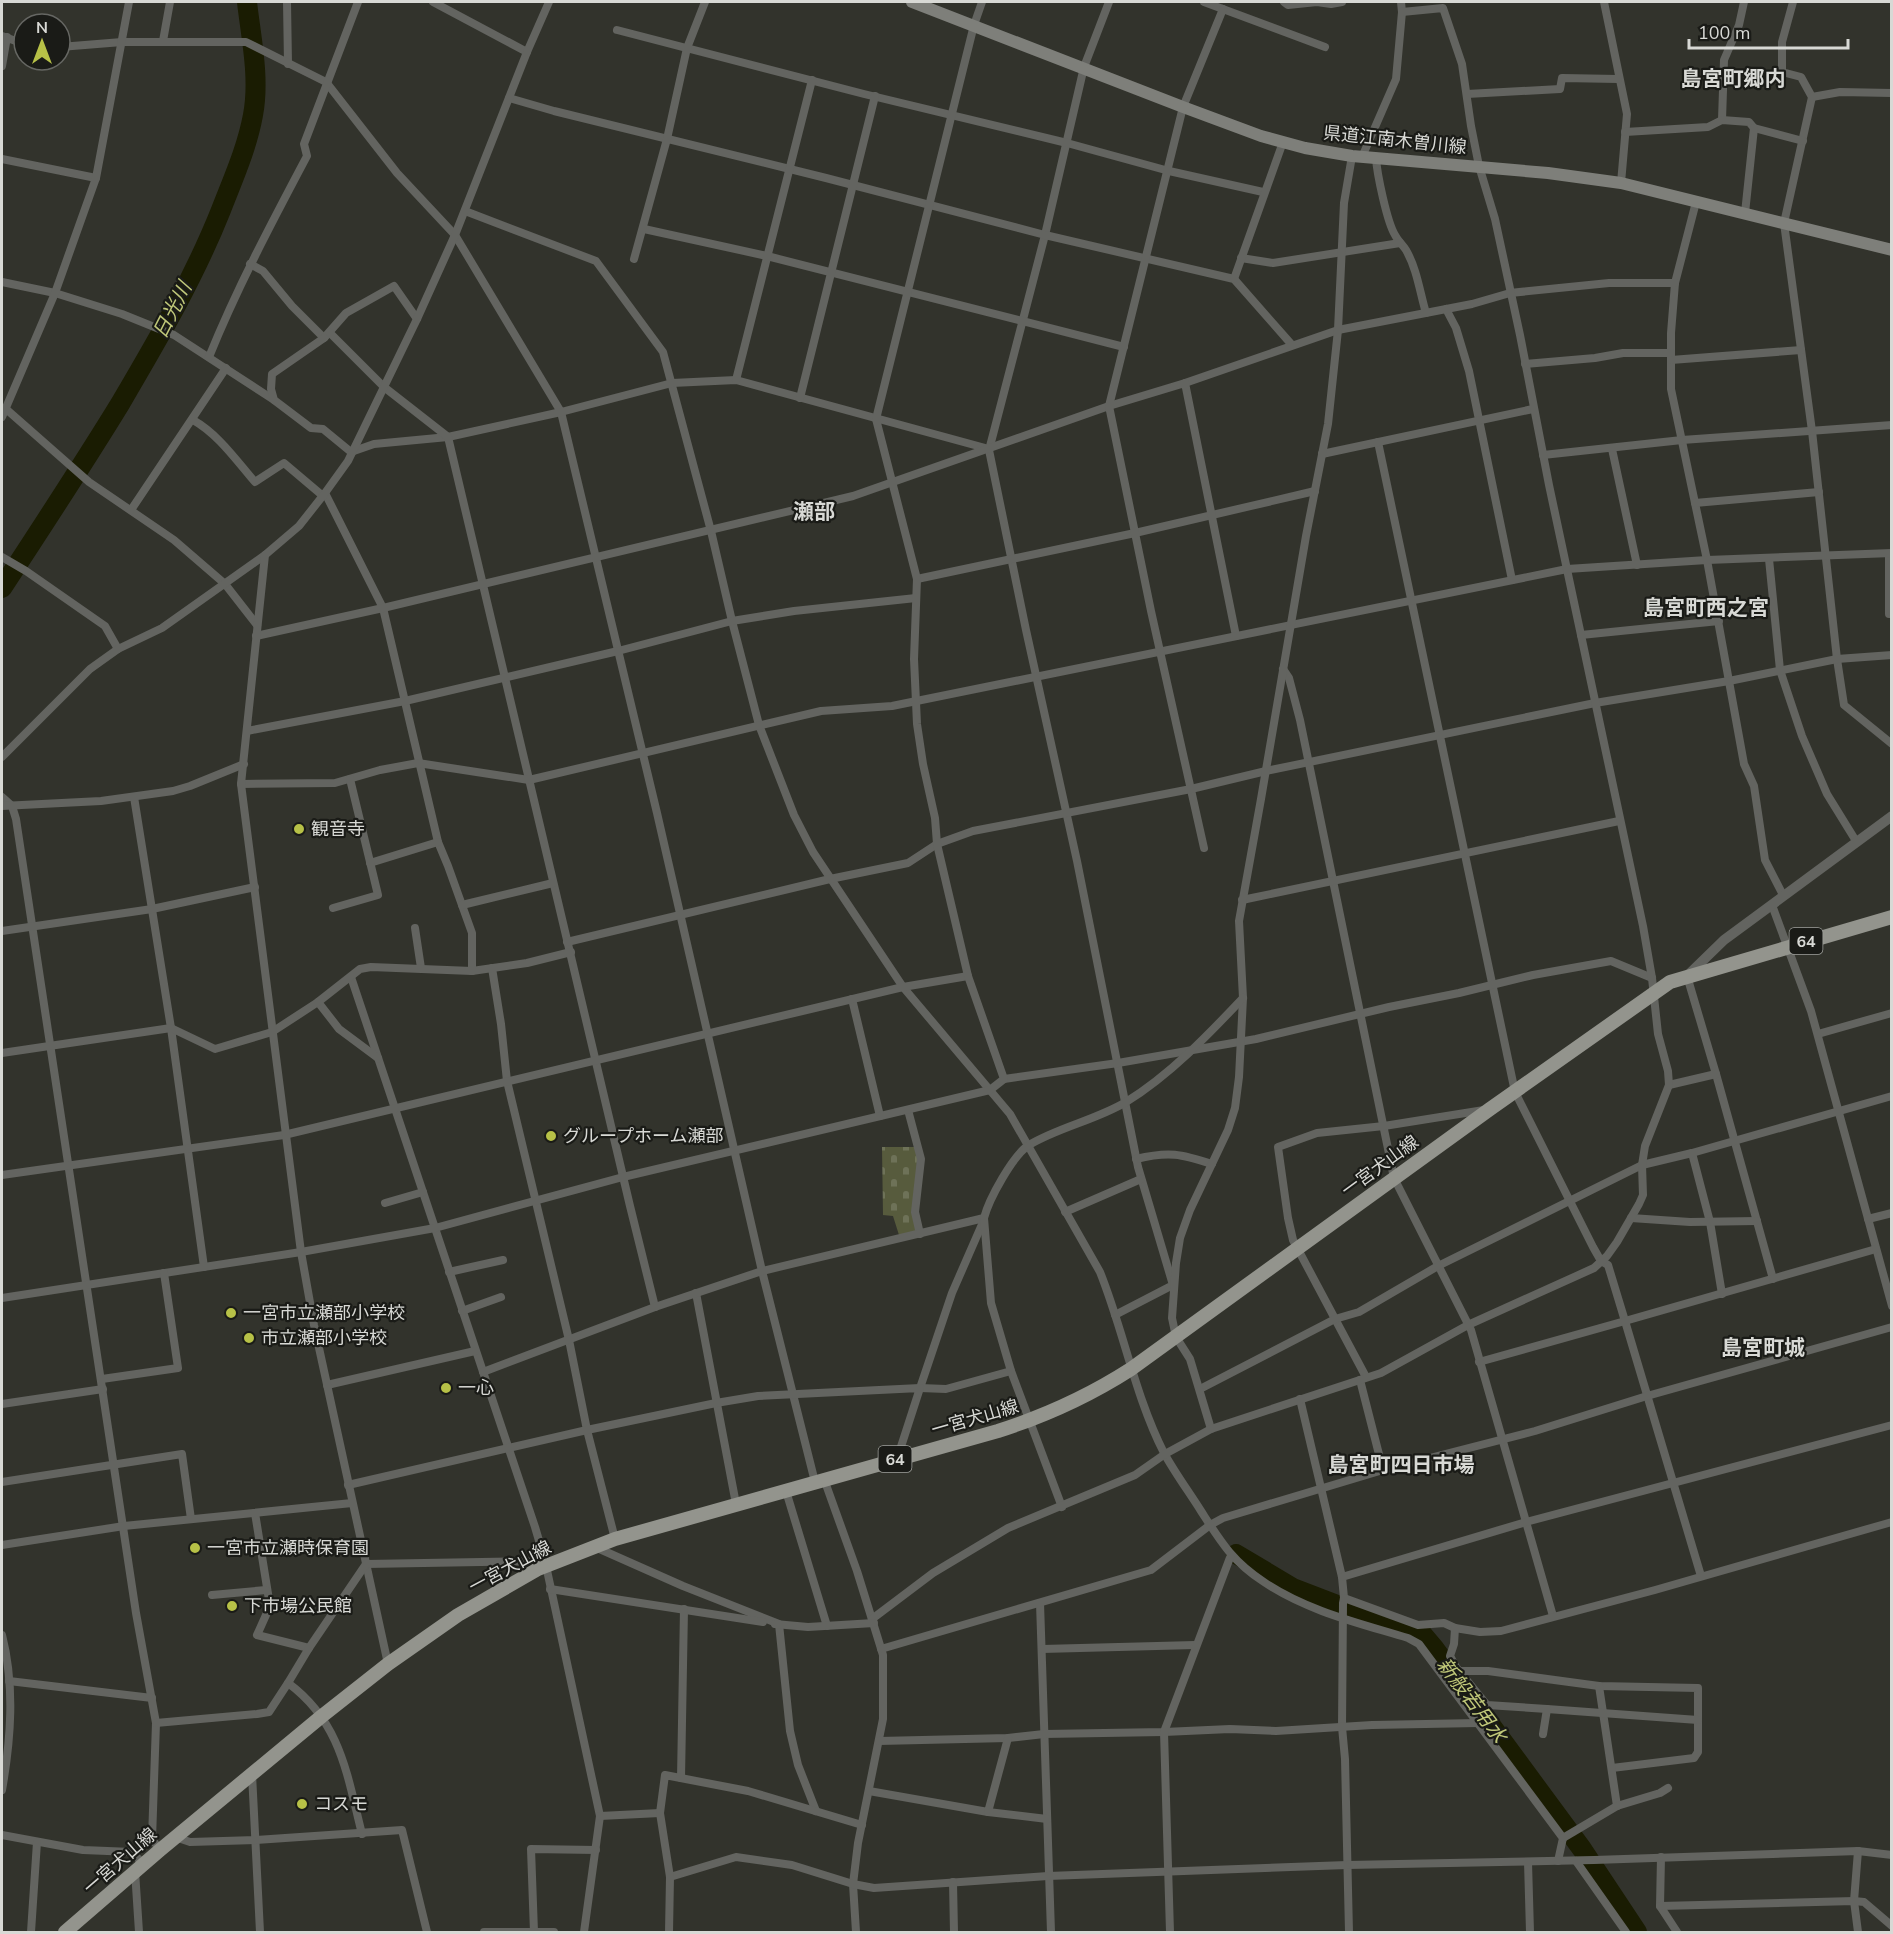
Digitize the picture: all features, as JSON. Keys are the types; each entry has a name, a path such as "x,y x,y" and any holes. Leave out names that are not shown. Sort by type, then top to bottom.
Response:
{"main road":[{"name":"県道江南木曽川線","path":"915,2 1183,107 1283,142 1357,157 1479,166 1621,183 1892,250"},
{"name":"一宮犬山線","path":"65,1932 175,1837 388,1664 458,1615 545,1563 615,1539 1030,1420 1089,1395 1131,1369 1490,1109 1670,982 1892,917"}],"street":[{"path":"129,2 96,178 55,293 3,411 89,482 174,540 225,584 257,625"},
{"path":"163,42 170,2"},
{"path":"287,2 288,64"},
{"path":"209,357 250,264 307,156 304,144 358,2"},
{"path":"433,2 452,6 527,52"},
{"path":"2,757 90,669 118,649 162,628 265,555 299,526 324,495 348,461 456,234 508,98 549,2"},
{"path":"634,260 667,139 687,48 705,2"},
{"path":"982,2 951,114 876,419 916,579 915,702 923,764 935,818 937,844 968,976 1004,1079"},
{"path":"1109,2 1084,67 1045,235 989,450 1077,861 1136,1159 1173,1285"},
{"path":"1204,2 1325,47"},
{"path":"1284,2 1288,5 1342,2"},
{"path":"1211,1429 1190,1359 1176,1336 1172,1318 1173,1285 1180,1238 1194,1201 1228,1130 1234,1108 1242,1041 1243,998 1239,921 1328,424 1338,330 1344,203 1357,157 1396,79 1401,2"},
{"path":"1604,2 1627,114 1621,183"},
{"path":"1722,120 1724,60 1739,25 1744,2"},
{"path":"1793,2 1782,42 1782,72 1801,77 1812,97 1784,223 1812,431 1837,659 1844,705 1892,744"},
{"path":"550,1589 808,1627 873,1621 933,1573 1008,1528 1135,1475 1165,1454 1211,1429 1390,1368 1468,1324 1594,1268 1617,1242 1631,1218 1643,1195 1642,1165 1652,1127 1670,1085 1658,1034 1652,978 1495,219 1479,166 1462,64 1443,8 1402,12"},
{"path":"1204,848 1109,406 1183,107 1223,9"},
{"path":"617,30 1066,143 1168,171 1263,192"},
{"path":"2,66 4,37"},
{"path":"72,46 122,42 246,42 326,82 397,173 456,234 561,412 762,1271 794,1395 819,1481 873,1621 881,1649 884,1683 883,1719 853,1884 856,1932"},
{"path":"1467,93 1560,89 1562,78 1618,79"},
{"path":"736,380 812,80"},
{"path":"1812,97 1840,92 1892,93"},
{"path":"800,398 875,96"},
{"path":"508,98 1045,235 1234,279 1292,345"},
{"path":"1625,132 1708,127 1722,120 1749,122 1754,128 1803,141"},
{"path":"1745,213 1754,128"},
{"path":"1234,279 1263,192 1283,142"},
{"path":"1376,158 1377,175 1394,234 1406,250 1414,269 1426,313"},
{"path":"2,159 96,178"},
{"path":"1696,202 1674,282 1671,388 1719,621 1744,764 1754,786 1765,860 1783,895"},
{"path":"465,211 596,261 663,352 711,531 759,725 795,815 813,852 903,987 1010,1114 1100,1272 1131,1369 1165,1454 1220,1542 1238,1562 1264,1582 1300,1602 1408,1638 1419,1644 1563,1838"},
{"path":"644,229 767,256 1124,347"},
{"path":"1241,258 1273,263 1400,243"},
{"path":"250,264 263,272 291,306 384,387 448,437 655,1307"},
{"path":"2,282 55,293 122,314 174,335 274,400 311,428 323,429 351,452"},
{"path":"256,636 484,585 853,496 1109,406 1185,383 1338,330 1472,304 1510,292 1609,283 1674,282"},
{"path":"274,400 271,388 272,374 327,335 346,313 394,285 417,319"},
{"path":"1446,309 1456,328 1469,371 1512,580"},
{"path":"1525,364 1623,353 1671,356 1801,350"},
{"path":"131,510 226,368"},
{"path":"351,452 374,444 448,437 561,412 672,383 736,380 989,450"},
{"path":"1185,383 1236,636"},
{"path":"1322,454 1533,409"},
{"path":"193,420 202,425 224,446 255,482 284,463 324,495 383,608 438,842 472,933 472,971"},
{"path":"1543,455 1682,440 1892,425"},
{"path":"1378,442 1515,1092 1601,1261 1608,1265 1701,1576"},
{"path":"1612,449 1637,565"},
{"path":"916,579 1315,491"},
{"path":"1695,503 1819,492"},
{"path":"241,784 335,783 380,770 418,763 529,780 821,711 915,702 1567,569 1890,554 1889,614 1892,614"},
{"path":"265,555 241,784 284,1135 301,1252 348,1485 388,1664"},
{"path":"2,557 26,570 105,626 118,649"},
{"path":"1769,560 1780,670 1802,736 1827,794 1856,841"},
{"path":"247,731 405,701 618,651 732,621 795,611 916,598"},
{"path":"1581,635 1719,621"},
{"path":"567,942 908,862 937,844 973,831 1191,789 1266,771 1595,703 1729,681 1837,659 1892,655"},
{"path":"1284,669 1295,699 1309,762 1394,1178 1468,1324 1553,1616"},
{"path":"2,806 101,801 173,791 244,764"},
{"path":"333,908 378,895 350,779"},
{"path":"2,797 12,806 16,819 136,1613 153,1698 156,1723 153,1839 160,1850"},
{"path":"134,797 171,1028 204,1267"},
{"path":"1773,1279 1687,976 1724,940 1892,816"},
{"path":"1242,900 1619,820"},
{"path":"370,863 438,842"},
{"path":"462,905 553,883"},
{"path":"2,931 152,909 255,887"},
{"path":"1772,905 1811,1011 1892,1306"},
{"path":"415,928 421,968"},
{"path":"2,1053 171,1028 215,1049 272,1032 318,1002 360,969 371,967 472,971 527,963 571,952"},
{"path":"2,1298 301,1252 435,1228 535,1199 623,1177 990,1090 1004,1079 1118,1063 1242,1041 1611,961 1652,978"},
{"path":"492,968 507,1081 569,1340 587,1430 615,1539"},
{"path":"2,1175 284,1135 903,987 968,976"},
{"path":"351,977 545,1563 600,1816 584,1932"},
{"path":"897,1459 952,1293 997,1187 1028,1146 1125,1103 1191,1050 1243,998"},
{"path":"852,999 880,1116"},
{"path":"318,1002 339,1029 378,1058"},
{"path":"1818,1035 1892,1013"},
{"path":"1670,1085 1716,1074"},
{"path":"1200,1389 1335,1319 1359,1312 1438,1266 1642,1165 1892,1096"},
{"path":"1383,1470 1363,1379 1335,1319 1293,1240 1278,1147 1317,1133 1384,1126 1490,1109"},
{"path":"908,1110 921,1159 915,1212 920,1234"},
{"path":"1692,1153 1710,1222 1722,1294"},
{"path":"1136,1159 1157,1154 1182,1154 1212,1164"},
{"path":"1065,1212 1142,1179"},
{"path":"386,1203 423,1192"},
{"path":"1868,1219 1892,1213"},
{"path":"483,1371 655,1307 762,1271 984,1218"},
{"path":"984,1218 991,1303 1011,1371 1062,1507"},
{"path":"1631,1218 1710,1222 1757,1221"},
{"path":"1479,1362 1876,1249"},
{"path":"449,1272 503,1260"},
{"path":"102,1379 178,1368 164,1273"},
{"path":"1115,1315 1173,1285"},
{"path":"696,1293 736,1504"},
{"path":"462,1311 501,1297"},
{"path":"881,1649 1151,1570 1210,1525 1223,1518 1383,1470 1502,1440 1647,1396 1892,1327"},
{"path":"327,1385 475,1351"},
{"path":"348,1485 716,1403 758,1396 920,1388 946,1389 1011,1371"},
{"path":"2,1404 103,1389"},
{"path":"1300,1399 1342,1577 1342,1727 1345,1759 1349,1932"},
{"path":"1342,1577 1526,1522 1892,1425"},
{"path":"2,1482 182,1454 191,1519"},
{"path":"786,1491 827,1626"},
{"path":"2,1545 124,1526 352,1503"},
{"path":"255,1513 270,1606 257,1635 309,1648"},
{"path":"1343,1600 1418,1625 1444,1623 1455,1628 1480,1632 1501,1631 1892,1522"},
{"path":"594,1547 683,1586 779,1624"},
{"path":"1170,1932 1164,1732 1231,1555"},
{"path":"366,1564 545,1563"},
{"path":"156,1723 269,1712 366,1564"},
{"path":"212,1595 266,1590"},
{"path":"1040,1603 1051,1932"},
{"path":"681,1778 684,1609"},
{"path":"779,1624 790,1731 798,1765 816,1811"},
{"path":"1455,1628 1454,1644 1450,1656 1487,1705 1698,1720"},
{"path":"2,1635 7,1654 11,1728 2,1790"},
{"path":"1042,1649 1196,1645"},
{"path":"1460,1671 1488,1671 1599,1686 1694,1686 1698,1688 1698,1752 1694,1758 1612,1768"},
{"path":"9,1681 153,1698"},
{"path":"288,1683 306,1696 322,1716 341,1751 362,1834"},
{"path":"1599,1686 1617,1806"},
{"path":"1543,1734 1546,1709"},
{"path":"879,1741 1008,1738 1044,1734 1230,1729 1276,1731 1478,1723"},
{"path":"988,1812 1008,1738"},
{"path":"252,1774 260,1932"},
{"path":"669,1932 670,1877 660,1813 665,1775 748,1791 862,1825"},
{"path":"1558,1861 1563,1838 1578,1828 1617,1806 1660,1793 1668,1788"},
{"path":"869,1791 988,1812 1047,1819"},
{"path":"600,1816 660,1813"},
{"path":"175,1837 190,1842 256,1840 402,1830 427,1932"},
{"path":"2,1835 83,1850 132,1852 139,1868 139,1932"},
{"path":"31,1932 37,1842"},
{"path":"534,1932 531,1849 596,1850"},
{"path":"670,1877 736,1857 792,1865 853,1884 874,1888 1048,1876 1347,1865 1579,1861 1858,1851 1892,1855"},
{"path":"1858,1851 1854,1901 1858,1932"},
{"path":"1660,1857 1660,1906 1677,1932"},
{"path":"1579,1861 1626,1932"},
{"path":"1528,1862 1530,1932"},
{"path":"953,1882 954,1932"},
{"path":"1660,1906 1854,1901 1864,1902 1892,1926"},
{"path":"484,1932 554,1932"}],"green space":[{"path":"882,1147 918,1147 915,1231 899,1235 893,1216 883,1215"}],"waterway":[{"name":"日光川","path":"2,588 148,357 187,285 221,210 247,139 255,101 254,58 247,2"},
{"name":"新般若用水","path":"1236,1554 1293,1588 1423,1635 1582,1849 1637,1932"}],"place":[{"name":"観音寺","path":"299,829"},
{"name":"グループホーム瀬部","path":"551,1136"},
{"name":"一宮市立瀬部小学校","path":"231,1313"},
{"name":"市立瀬部小学校","path":"249,1338"},
{"name":"一心","path":"446,1388"},
{"name":"一宮市立瀬時保育園","path":"195,1548"},
{"name":"下市場公民館","path":"232,1606"},
{"name":"コスモ","path":"302,1804"}],"district":[{"name":"島宮町郷内","path":"1733,79"},
{"name":"瀬部","path":"814,512"},
{"name":"島宮町西之宮","path":"1706,608"},
{"name":"島宮町城","path":"1763,1348"},
{"name":"島宮町四日市場","path":"1401,1465"}]}
